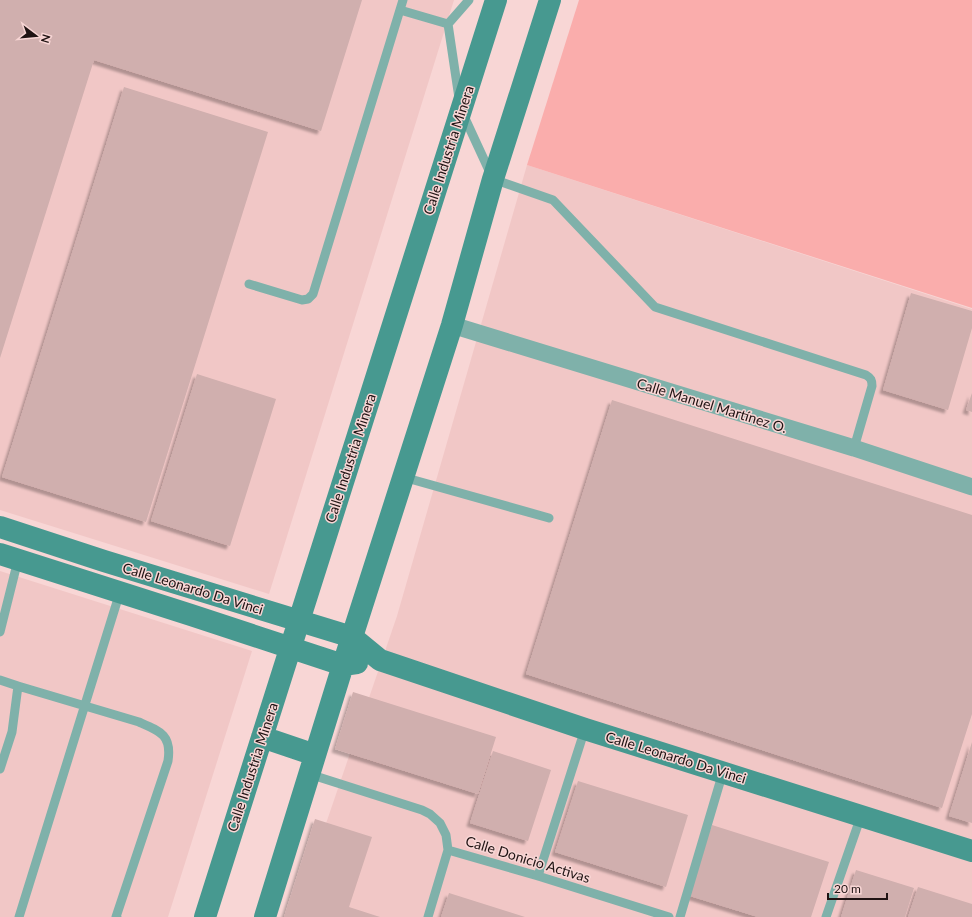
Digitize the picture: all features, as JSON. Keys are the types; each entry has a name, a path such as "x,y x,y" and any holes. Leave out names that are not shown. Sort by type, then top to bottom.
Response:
{"main road":[{"name":"Calle Industria Minera","path":"205,917 496,0"},
{"path":"265,917 343,665 452,325 493,179 550,0"},
{"name":"Calle Leonardo Da Vinci","path":"0,527 104,561 352,637 380,660 584,729 972,851"},
{"name":"Calle Leonardo Da Vinci","path":"9,557 343,665 380,660"},
{"path":"262,737 312,765"}],"street":[{"name":"Calle Manuel Martínez O.","path":"452,325 854,448 972,487"}],"lane":[{"path":"249,284 302,300 308,299 312,294 403,0"},
{"path":"469,0 448,24 461,110 493,179 553,200 654,307 870,377 872,386 854,448"},
{"path":"400,10 448,24"},
{"path":"403,477 549,518"},
{"path":"0,632 9,557"},
{"path":"19,917 86,706 120,592"},
{"path":"0,680 139,722 158,730 165,736 168,743 169,752 162,781 116,917"},
{"path":"0,769 12,732 18,686"},
{"path":"538,876 584,729"},
{"name":"Calle Donicio Activas","path":"312,765 430,814 440,823 446,835 448,850 538,876 669,917"},
{"path":"680,917 723,772"},
{"path":"826,917 861,816"},
{"path":"428,917 448,850"}],"shaded area":[{"path":"0,0 454,0 269,594 0,510"},
{"path":"579,0 972,0 972,308 527,165"},
{"path":"527,165 972,309 972,917 294,917 397,616"},
{"path":"0,571 252,651 168,917 0,917"}],"building":[{"path":"0,0 362,0 321,131 94,60 0,358"},
{"path":"124,87 268,132 146,522 2,477"},
{"path":"911,293 972,311 972,328 948,410 883,390"},
{"path":"197,374 276,399 230,546 151,521"},
{"path":"972,393 972,412 966,410"},
{"path":"612,400 972,515 972,714 942,808 526,674"},
{"path":"353,692 496,737 478,794 335,749"},
{"path":"972,742 972,823 949,816"},
{"path":"493,751 551,770 528,841 470,823"},
{"path":"578,781 688,815 666,887 555,852"},
{"path":"315,819 372,837 349,907 380,917 284,917"},
{"path":"712,825 829,862 811,917 758,917 690,896"},
{"path":"856,870 914,888 905,917 841,917"},
{"path":"918,887 972,904 972,917 908,917"},
{"path":"449,893 525,917 441,917"}]}
